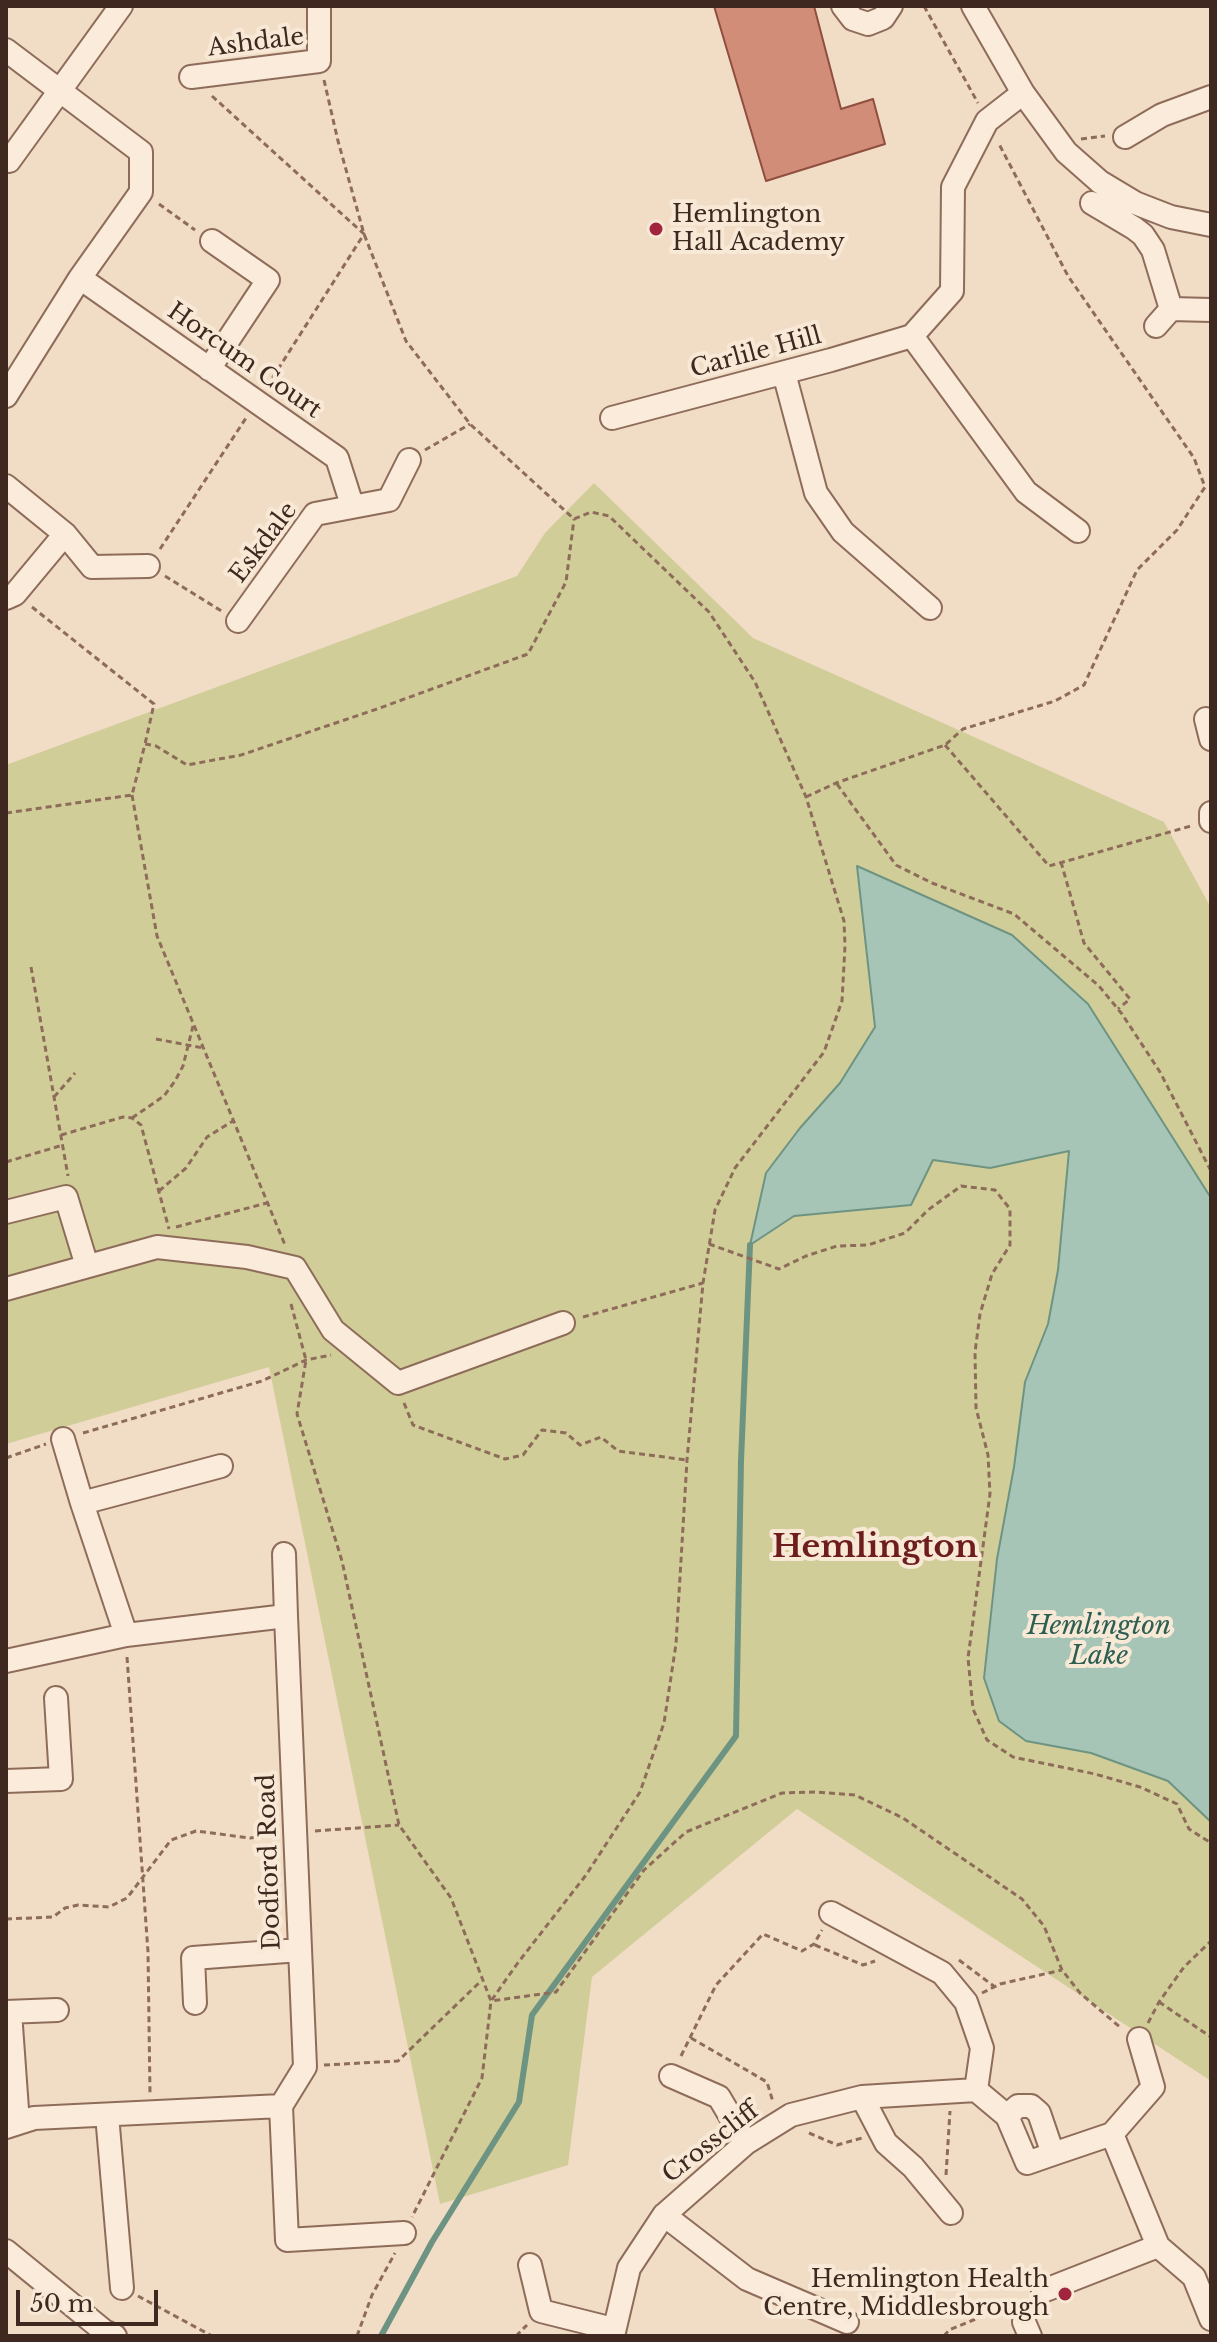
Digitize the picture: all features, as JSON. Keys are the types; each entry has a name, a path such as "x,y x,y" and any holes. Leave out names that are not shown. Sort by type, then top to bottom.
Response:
{"street":[{"path":"9,161 121,6"},
{"name":"Ashdale","path":"191,77 319,61 319,6"},
{"path":"843,6 853,19 868,24 883,18 891,6"},
{"path":"973,6 1023,93 1066,152 1100,182 1135,203 1171,217 1211,225"},
{"path":"6,50 62,89 141,152 141,192 80,278 6,396"},
{"path":"1023,93 987,121 953,187 952,291 912,336 1026,492 1078,531"},
{"path":"1125,137 1162,115 1211,97"},
{"path":"1092,203 1143,235 1153,250 1164,282 1163,317 1211,310"},
{"path":"209,369 268,280 212,241"},
{"name":"Horcum Court","path":"80,278 337,458 352,505"},
{"name":"Carlile Hill","path":"612,418 912,336"},
{"path":"784,373 816,493 843,532 930,608"},
{"name":"Eskdale","path":"238,621 315,514 389,500 409,460"},
{"path":"6,486 65,534 92,567 148,566"},
{"path":"10,596 65,534"},
{"path":"1210,821 1211,813"},
{"path":"6,1212 66,1197 87,1266"},
{"path":"6,1289 157,1247 247,1257 295,1268 333,1330 398,1383 563,1323"},
{"path":"63,1439 126,1635"},
{"path":"82,1503 221,1466"},
{"name":"Dodford Road","path":"284,1554 305,2067"},
{"path":"6,1661 126,1635 286,1616"},
{"path":"6,1781 61,1779 56,1698"},
{"path":"831,1913 942,1973 966,2002 982,2048 976,2090 1007,2116 1027,2163 1112,2134 1153,2087 1139,2039"},
{"path":"195,2003 193,1958 300,1950"},
{"path":"57,2010 8,2012 12,2125 34,2118 281,2106"},
{"path":"305,2067 281,2106 287,2240 404,2233"},
{"path":"671,2076 719,2097 746,2143"},
{"name":"Crosscliff","path":"613,2333 629,2268 664,2215 746,2143 791,2115 862,2097 976,2090"},
{"path":"862,2097 886,2143 913,2167 946,2207"},
{"path":"1007,2116 1018,2106 1031,2106 1039,2113 1053,2154"},
{"path":"107,2115 122,2288"},
{"path":"1112,2134 1158,2246 1194,2277 1211,2319"},
{"path":"664,2215 747,2279 847,2322"},
{"path":"1043,2291 1158,2246"},
{"path":"6,2251 107,2334"},
{"path":"530,2265 541,2311 613,2333"}],"path":[{"path":"924,6 1068,276 1194,458 1205,487"},
{"path":"319,61 364,234 406,341 470,424 574,519"},
{"path":"191,77 364,234"},
{"path":"1066,152 1088,137 1125,137"},
{"path":"141,192 212,241"},
{"path":"238,621 148,566 364,234"},
{"path":"409,460 470,424"},
{"path":"1205,487 1211,488"},
{"path":"806,797 836,783 945,745 963,729 1055,701 1084,685 1137,570 1177,530 1205,487"},
{"path":"491,2001 586,1875 640,1792 664,1723 676,1644 687,1460 703,1283 715,1210 735,1168 824,1052 842,1001 844,921 806,797 755,682 709,612 609,516 591,512 574,519"},
{"path":"145,744 156,746 187,765 241,755 528,654 566,582 574,519"},
{"path":"10,596 154,704 132,795 157,936 295,1268"},
{"path":"945,745 1049,866 1210,821"},
{"path":"836,783 896,865 932,883 1014,914 1099,986 1160,1072 1211,1171"},
{"path":"6,813 132,795"},
{"path":"1061,862 1084,943 1130,999 1118,1009"},
{"path":"31,967 70,1186 66,1197"},
{"path":"132,1118 164,1096 175,1081 189,1045 193,1024"},
{"path":"156,1039 203,1048"},
{"path":"54,1097 75,1073"},
{"path":"61,1135 123,1117 132,1118 141,1125 175,1249"},
{"path":"159,1191 186,1168 207,1137 233,1121"},
{"path":"6,1162 63,1145"},
{"path":"708,1243 779,1269 837,1246 868,1245 905,1233 928,1210 961,1186 995,1190 1010,1209 1010,1245 992,1274 980,1314 975,1352 976,1408 988,1455 990,1494 968,1658 973,1709 987,1740 1013,1757 1140,1787 1177,1804 1189,1829 1211,1843"},
{"path":"563,1323 703,1283"},
{"path":"291,1304 306,1360 297,1414 342,1561 399,1825 451,1898 491,2001 482,2078 372,2295 357,2336"},
{"path":"6,1458 262,1381 306,1360 354,1349"},
{"path":"398,1383 413,1425 505,1459 523,1455 542,1430 566,1433 580,1445 601,1437 618,1451 687,1460"},
{"path":"126,1635 148,1952 151,2113"},
{"path":"491,2001 556,1992 644,1870 686,1832 782,1793 855,1795 903,1818 1022,1899 1044,1926 1062,1970 1080,1993 1100,2012 1139,2039 1159,2002 1184,1967 1211,1941"},
{"path":"6,1919 53,1917 65,1908 78,1905 109,1907 127,1898 171,1840 196,1831 250,1838 399,1825"},
{"path":"671,2076 716,1985 763,1934 802,1951 814,1944 831,1913"},
{"path":"966,2002 1000,1984 1062,1970"},
{"path":"305,2067 398,2061 482,1980"},
{"path":"1159,2002 1211,2037"},
{"path":"946,2207 951,2091"},
{"path":"122,2288 212,2336"}],"shaded area":[{"path":"594,483 753,638 1164,822 1211,908 1211,2081 797,1809 592,1977 568,2165 440,2204 269,1367 6,1444 6,765 517,576 545,533"}],"water":[{"name":"Hemlington Lake","path":"857,866 1012,935 1088,1004 1211,1198 1211,1822 1168,1781 1091,1753 1026,1741 999,1721 984,1678 997,1559 1014,1467 1025,1382 1048,1324 1058,1270 1069,1151 990,1168 933,1160 911,1205 794,1216 750,1245 766,1173 840,1083 875,1027"}],"building":[{"name":"Hemlington Hall Academy","path":"714,6 814,6 841,109 873,99 885,144 766,181"}],"waterway":[{"path":"381,2336 432,2242 519,2102 532,2015 736,1736 741,1461 750,1245"}],"place":[{"name":"Hemlington Hall Academy","path":"656,229"},
{"name":"Hemlington Health Centre, Middlesbrough","path":"1065,2294"}],"district":[{"name":"Hemlington","path":"875,1548"}]}
